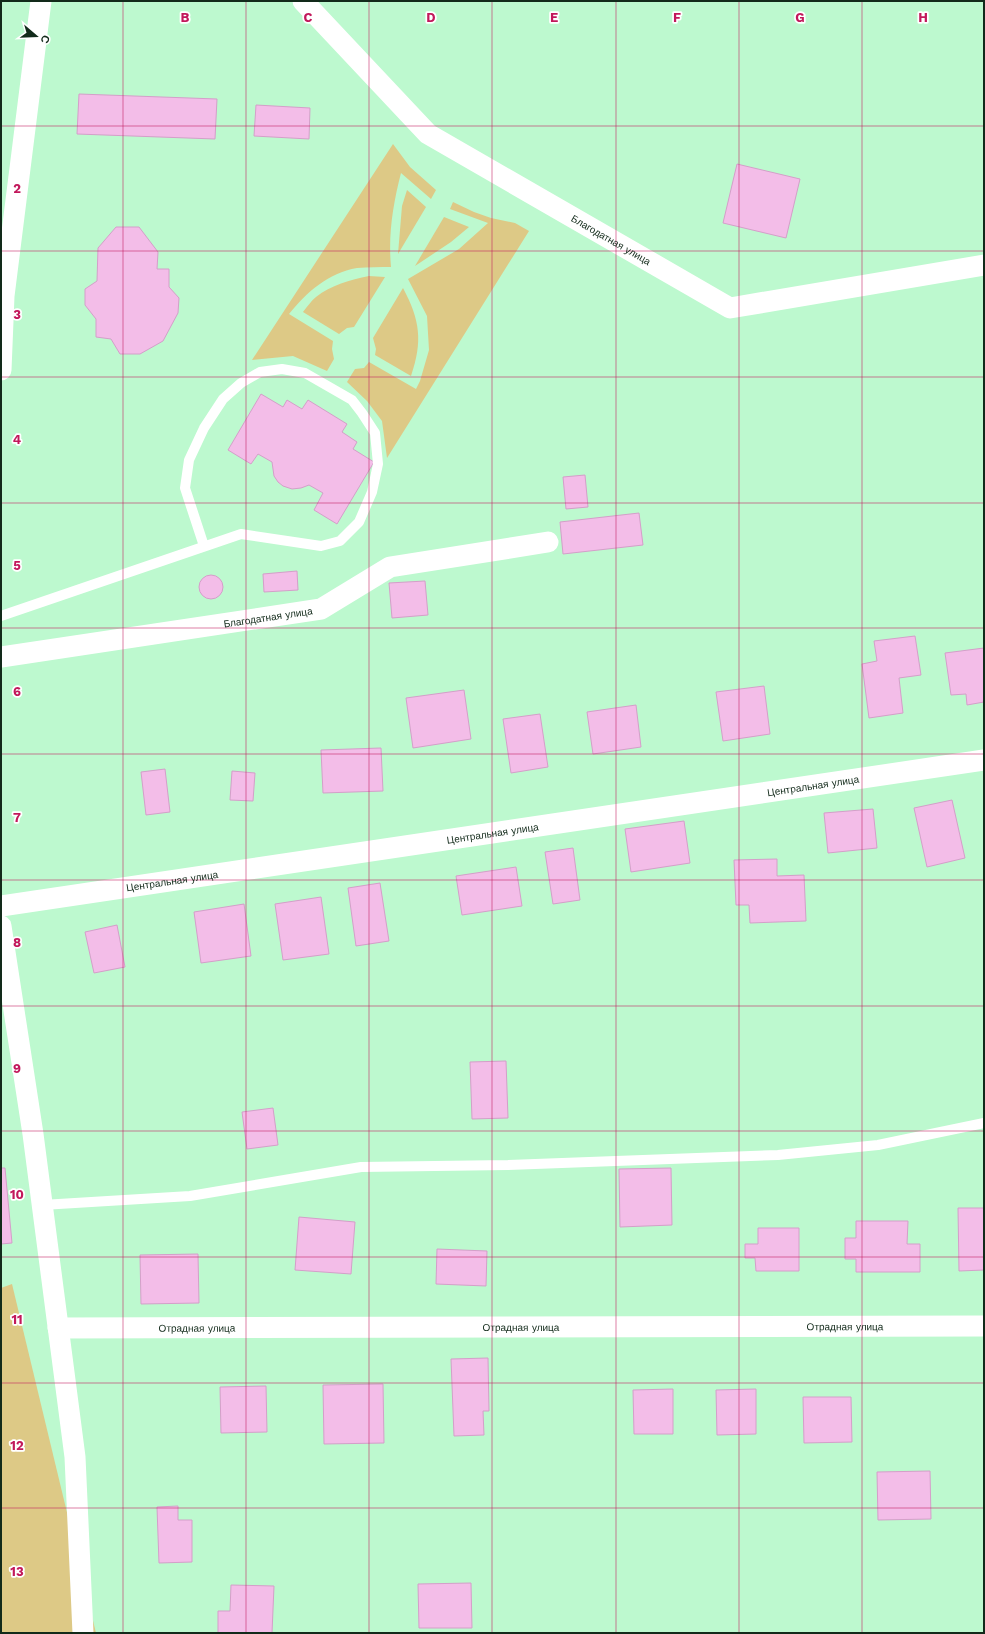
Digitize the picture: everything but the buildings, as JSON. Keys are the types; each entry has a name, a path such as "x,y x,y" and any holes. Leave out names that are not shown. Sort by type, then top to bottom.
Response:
{"street":[{"path":"1,370 4,296 41,1"},
{"name":"Благодатная улица","path":"303,1 428,134 730,308 984,265"},
{"name":"Благодатная улица","path":"1,657 321,609 390,568 548,542"},
{"name":"Центральная улица","path":"1,906 984,760"},
{"path":"1,926 32,1126 75,1456 83,1633"},
{"name":"Отрадная улица","path":"58,1328 984,1326"}],"lane":[{"path":"1,616 241,534 321,546 340,541 359,522 372,492 378,464 374,434 362,413 352,400 305,373 282,369 260,372 241,383 223,400 204,428 189,460 184,488 204,546"},
{"path":"42,1205 190,1196 361,1167 508,1165 778,1155 878,1145 984,1123"}],"shaded area":[{"path":"393,144 410,167 436,190 431,199 401,173 392,220 390,243 391,267 357,268 337,274 327,279 311,291 289,314 333,341 332,349 334,359 327,371 293,356 252,360"},
{"path":"407,190 426,207 398,254 402,206"},
{"path":"453,202 491,218 515,223 529,231 387,458 382,421 367,401 347,382 355,369 364,368 369,362 416,389 420,381 429,350 427,316 408,279 459,249 488,223 450,209"},
{"path":"444,217 469,227 451,242 415,266"},
{"path":"369,276 385,277 354,327 347,328 339,334 303,312 314,299 328,289 348,281"},
{"path":"403,288 413,310 418,331 417,352 411,376 375,355 376,349 373,338"},
{"path":"12,1284 96,1633 1,1633 1,1288"}]}
